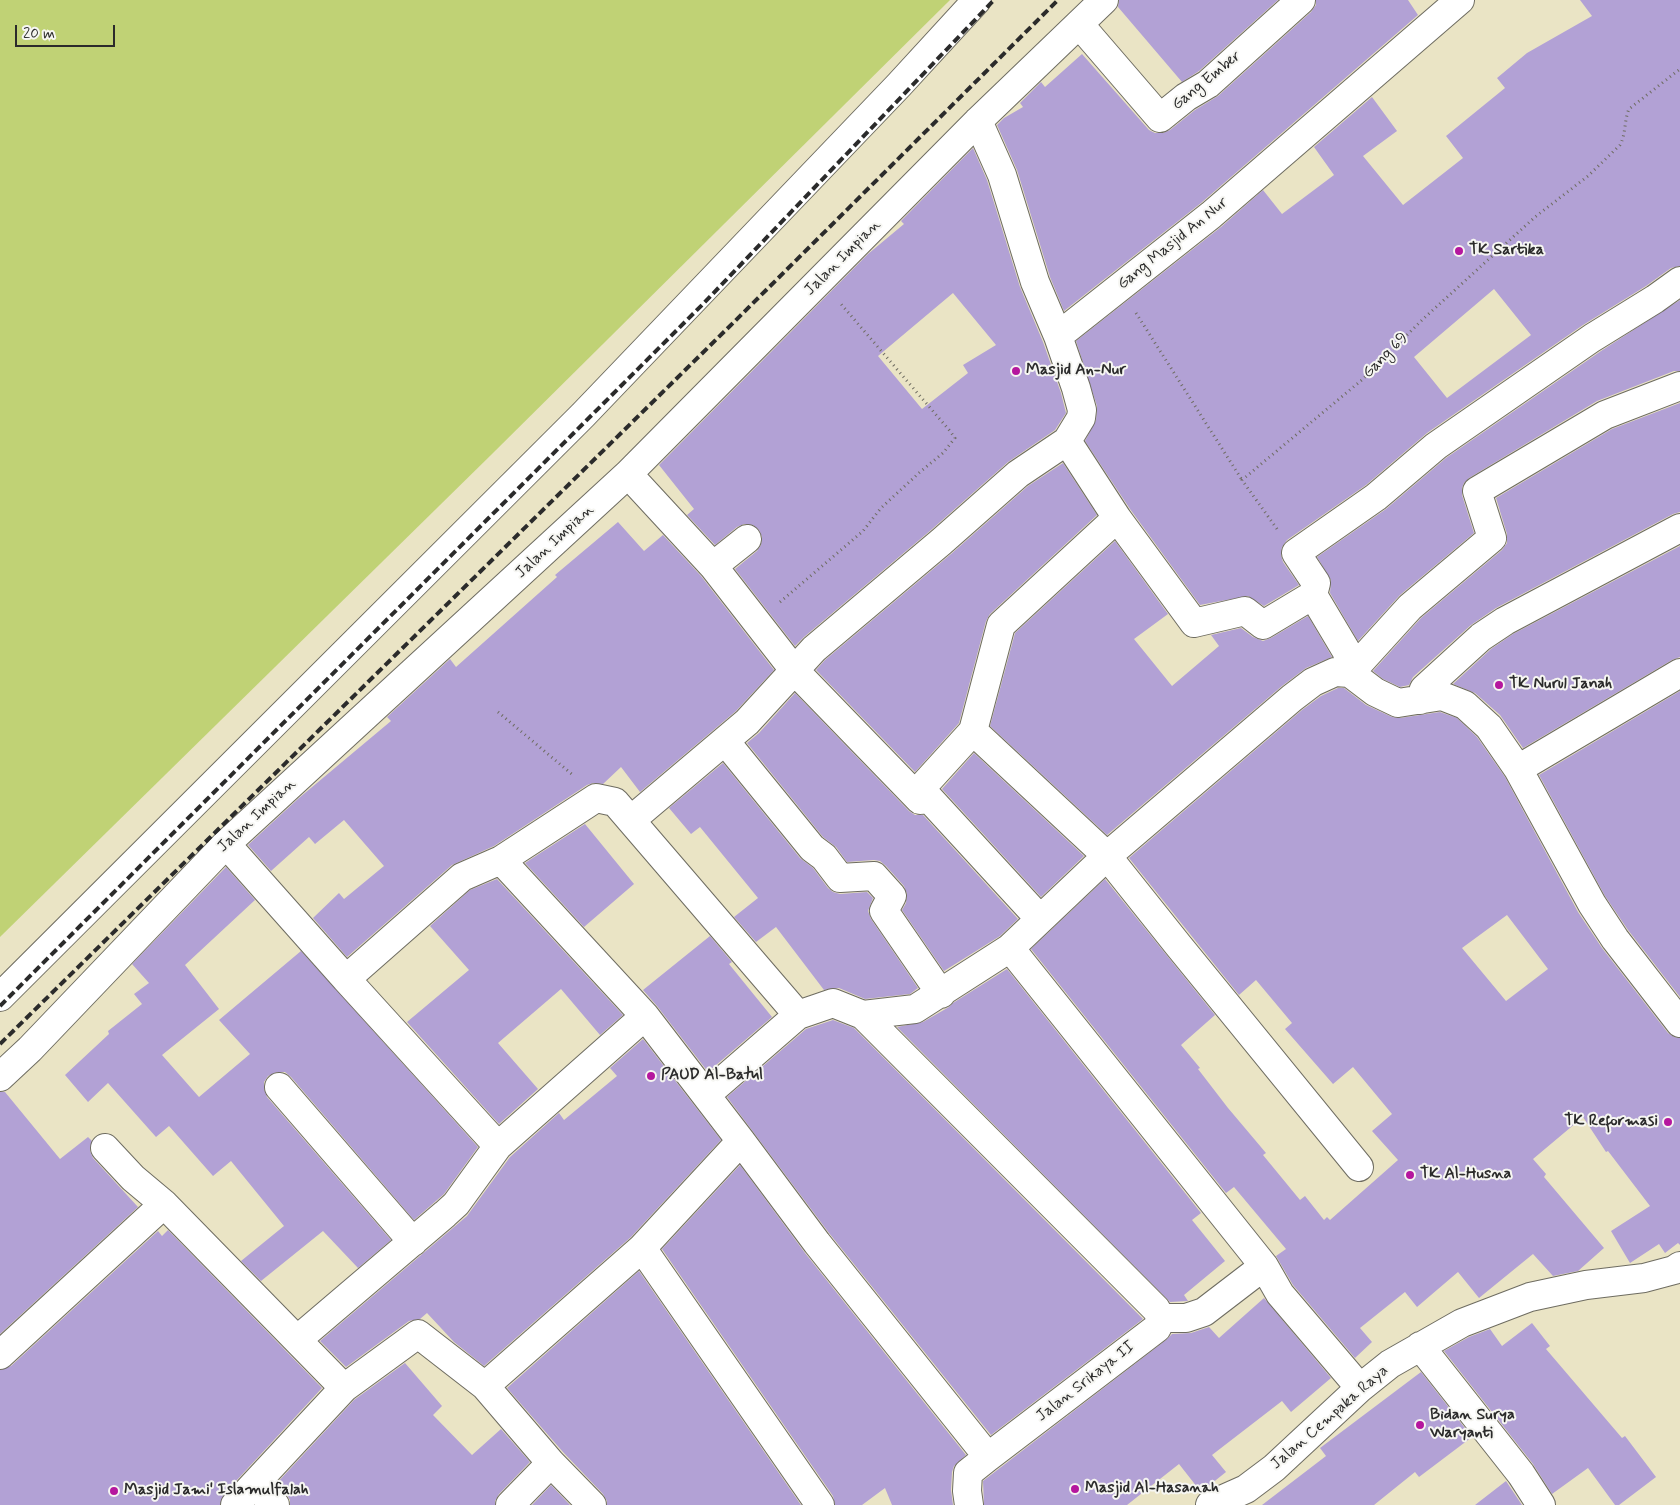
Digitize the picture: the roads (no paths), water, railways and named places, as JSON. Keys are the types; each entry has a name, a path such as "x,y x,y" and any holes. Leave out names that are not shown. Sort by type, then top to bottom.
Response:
{"street":[{"path":"0,997 583,415 892,92 977,0"},
{"name":"Jalan Impian","path":"0,1077 30,1050 226,844 628,474 978,122 1104,0"},
{"name":"Gang Ember","path":"1080,24 1160,118 1186,96 1208,84 1301,0"},
{"name":"Gang Masjid An Nur","path":"1058,336 1270,166 1460,0"},
{"path":"631,820 747,722 814,649 1018,474 1066,441 1081,418 1082,410 1076,388 1058,336 1036,282 1002,175 978,122"},
{"path":"1350,673 1347,652 1313,595 1316,583 1296,553 1376,497 1436,446 1592,338 1655,299 1680,281"},
{"path":"1350,673 1410,607 1492,538 1477,491 1604,415 1680,386"},
{"path":"1066,441 1117,518 1194,623 1245,611 1263,625 1313,595"},
{"path":"628,474 713,566 794,670 920,800 927,796"},
{"path":"1040,919 927,796 923,786 974,731 1001,625 1117,518"},
{"path":"1420,700 1424,689 1482,637 1505,621 1680,528"},
{"path":"713,566 746,539"},
{"path":"863,1014 915,1009 1010,948 1108,856 1292,698 1313,682 1335,672 1350,673 1375,692 1398,703 1442,696 1464,705 1489,727 1518,769 1592,904 1615,939 1680,1023"},
{"path":"1518,769 1680,673"},
{"path":"974,731 1108,856 1359,1167"},
{"path":"725,741 812,848 824,857 840,878 874,876 892,896 884,911 941,994"},
{"path":"346,979 462,877 501,860 596,798 615,802 798,1015"},
{"path":"226,844 498,1146"},
{"path":"501,860 645,1016 742,1141 817,1243 988,1457"},
{"path":"1010,948 1264,1266 1280,1294 1360,1388"},
{"path":"706,1095 798,1015 833,1003 863,1014 1156,1309 1160,1318 1186,1318 1204,1312 1264,1266"},
{"path":"297,1340 456,1204 498,1146 645,1016"},
{"path":"279,1087 413,1242"},
{"path":"485,1386 642,1248 742,1141"},
{"path":"105,1148 132,1178 164,1204 344,1388"},
{"path":"0,1355 164,1204"},
{"path":"642,1248 820,1505"},
{"name":"Jalan Cempaka Raya","path":"1210,1505 1246,1489 1274,1468 1360,1388 1390,1364 1462,1323 1530,1297 1586,1285 1644,1278 1674,1270 1680,1266"},
{"name":"Jalan Srikaya II","path":"969,1505 967,1490 968,1473 1157,1328 1160,1318"},
{"path":"235,1505 344,1388 418,1334 485,1386 551,1463 592,1505"},
{"path":"1420,1346 1521,1474 1541,1505"},
{"path":"510,1505 551,1463"},
{"path":"255,1485 275,1505"}],"railway":[{"path":"0,1006 704,303 994,0"},
{"path":"0,1044 734,322 1058,0"}],"place":[{"name":"TK Sartika","path":"1459,251"},
{"name":"Masjid An-Nur","path":"1016,371"},
{"name":"TK Nurul Janah","path":"1499,685"},
{"name":"PAUD Al-Batul","path":"651,1076"},
{"name":"TK Reformasi","path":"1668,1122"},
{"name":"TK Al-Husna","path":"1410,1175"},
{"name":"Bidan Surya Waryanti","path":"1420,1425"},
{"name":"Masjid Al-Hasanah","path":"1075,1489"},
{"name":"Masjid Jami' Islamulfalah","path":"114,1491"}]}
